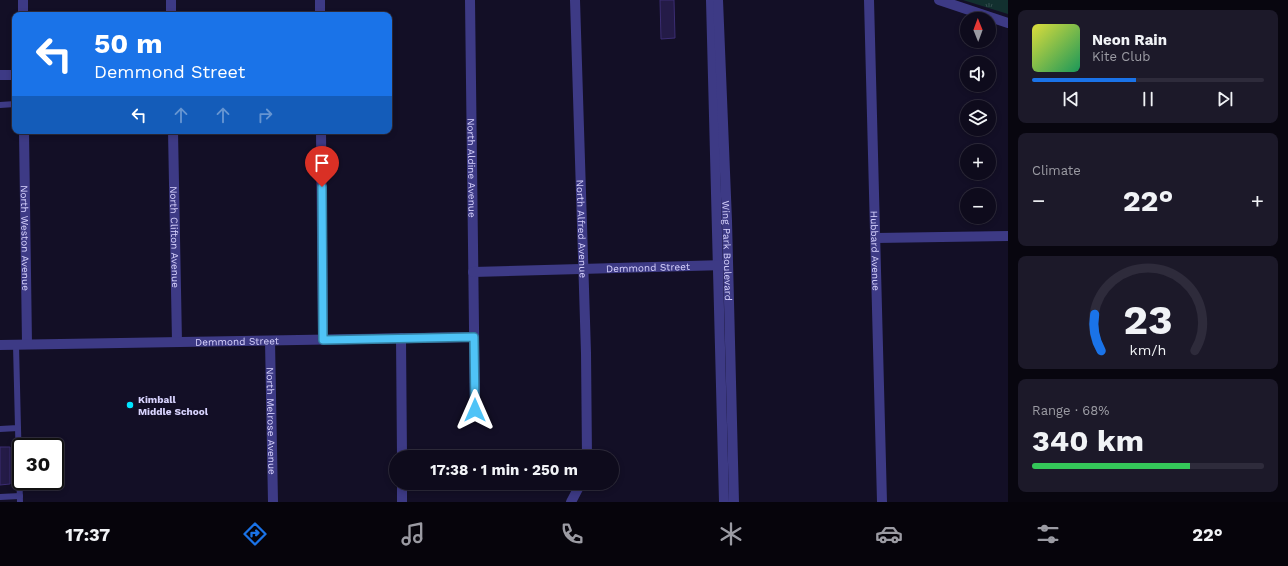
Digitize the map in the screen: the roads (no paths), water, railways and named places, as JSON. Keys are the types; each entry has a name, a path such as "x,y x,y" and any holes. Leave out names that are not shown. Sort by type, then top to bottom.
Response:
{"street":[{"path":"23,0 23,12"},
{"path":"171,0 171,12"},
{"path":"320,0 320,12"},
{"name":"North Aldine Avenue","path":"470,0 475,410"},
{"name":"North Alfred Avenue","path":"576,0 587,450"},
{"name":"Wing Park Boulevard","path":"711,0 734,502"},
{"name":"Wing Park Boulevard","path":"718,0 727,221 722,266 724,502"},
{"name":"Hubbard Avenue","path":"869,0 882,502"},
{"path":"939,0 1008,23"},
{"path":"0,75 12,75"},
{"name":"North Weston Avenue","path":"24,134 27,344"},
{"name":"North Clifton Avenue","path":"173,134 177,342"},
{"path":"321,134 323,340"},
{"path":"876,238 1008,236"},
{"name":"Demmond Street","path":"473,272 722,266"},
{"name":"Demmond Street","path":"0,345 474,337"},
{"path":"401,338 402,450"},
{"name":"North Melrose Avenue","path":"270,341 273,502"},
{"path":"402,490 402,502"},
{"path":"572,502 578,490"}],"lane":[{"path":"0,105 12,104"},
{"path":"0,497 20,499 16,345"},
{"path":"0,429 18,428"}],"place":[{"name":"Kimball Middle School","path":"130,405"}]}
